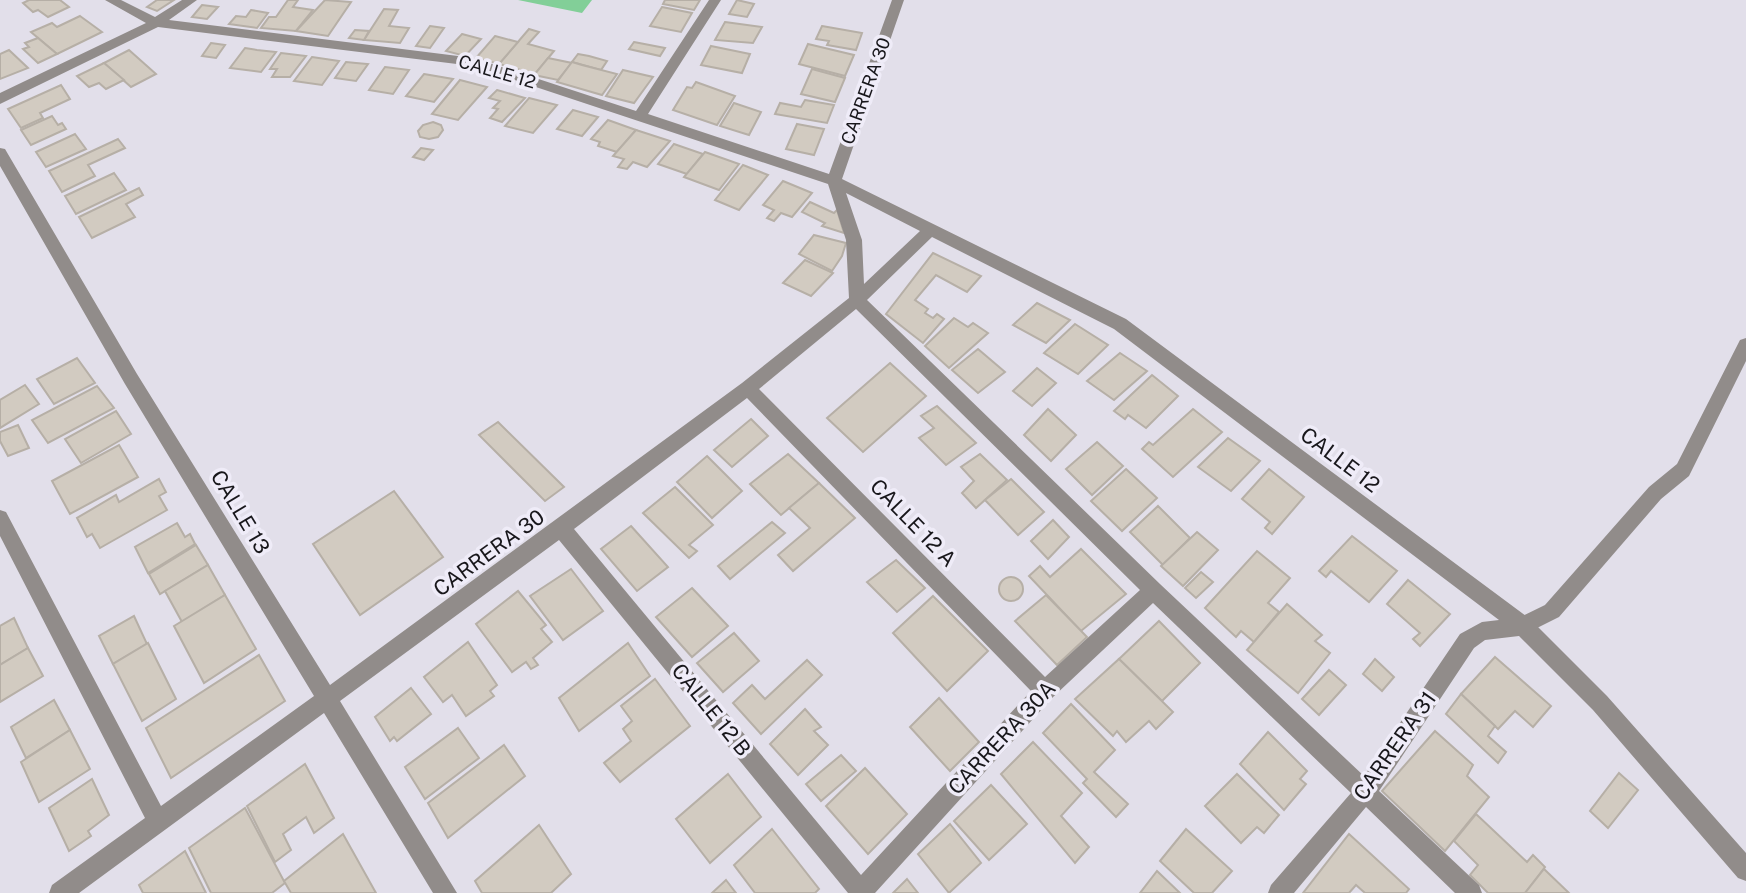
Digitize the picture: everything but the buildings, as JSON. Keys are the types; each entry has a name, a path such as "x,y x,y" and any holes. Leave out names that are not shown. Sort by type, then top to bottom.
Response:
{"street":[{"name":"CALLE 12","path":"111,0 156,23 474,62 834,181 929,231 1120,324 1523,626 1600,703 1746,870"},
{"path":"0,99 156,23 191,0"},
{"path":"639,117 715,0"},
{"name":"CARRERA 30","path":"834,181 898,0"},
{"name":"CALLE 13","path":"0,153 131,379 446,893"},
{"path":"834,181 854,240 858,300 1153,590 1471,893"},
{"name":"CARRERA 30","path":"60,893 561,528 748,388 858,300 929,231"},
{"path":"1523,626 1552,611 1655,493 1684,470 1746,345"},
{"name":"CALLE 12 A","path":"748,388 1045,691"},
{"path":"0,518 158,822"},
{"name":"CALLE 12 B","path":"561,528 860,892"},
{"name":"CARRERA 30A","path":"860,892 1045,691 1153,590"},
{"name":"CARRERA 31","path":"1279,893 1366,791 1467,641 1482,631 1523,626"}],"green space":[{"path":"518,0 592,0 582,13"}]}
